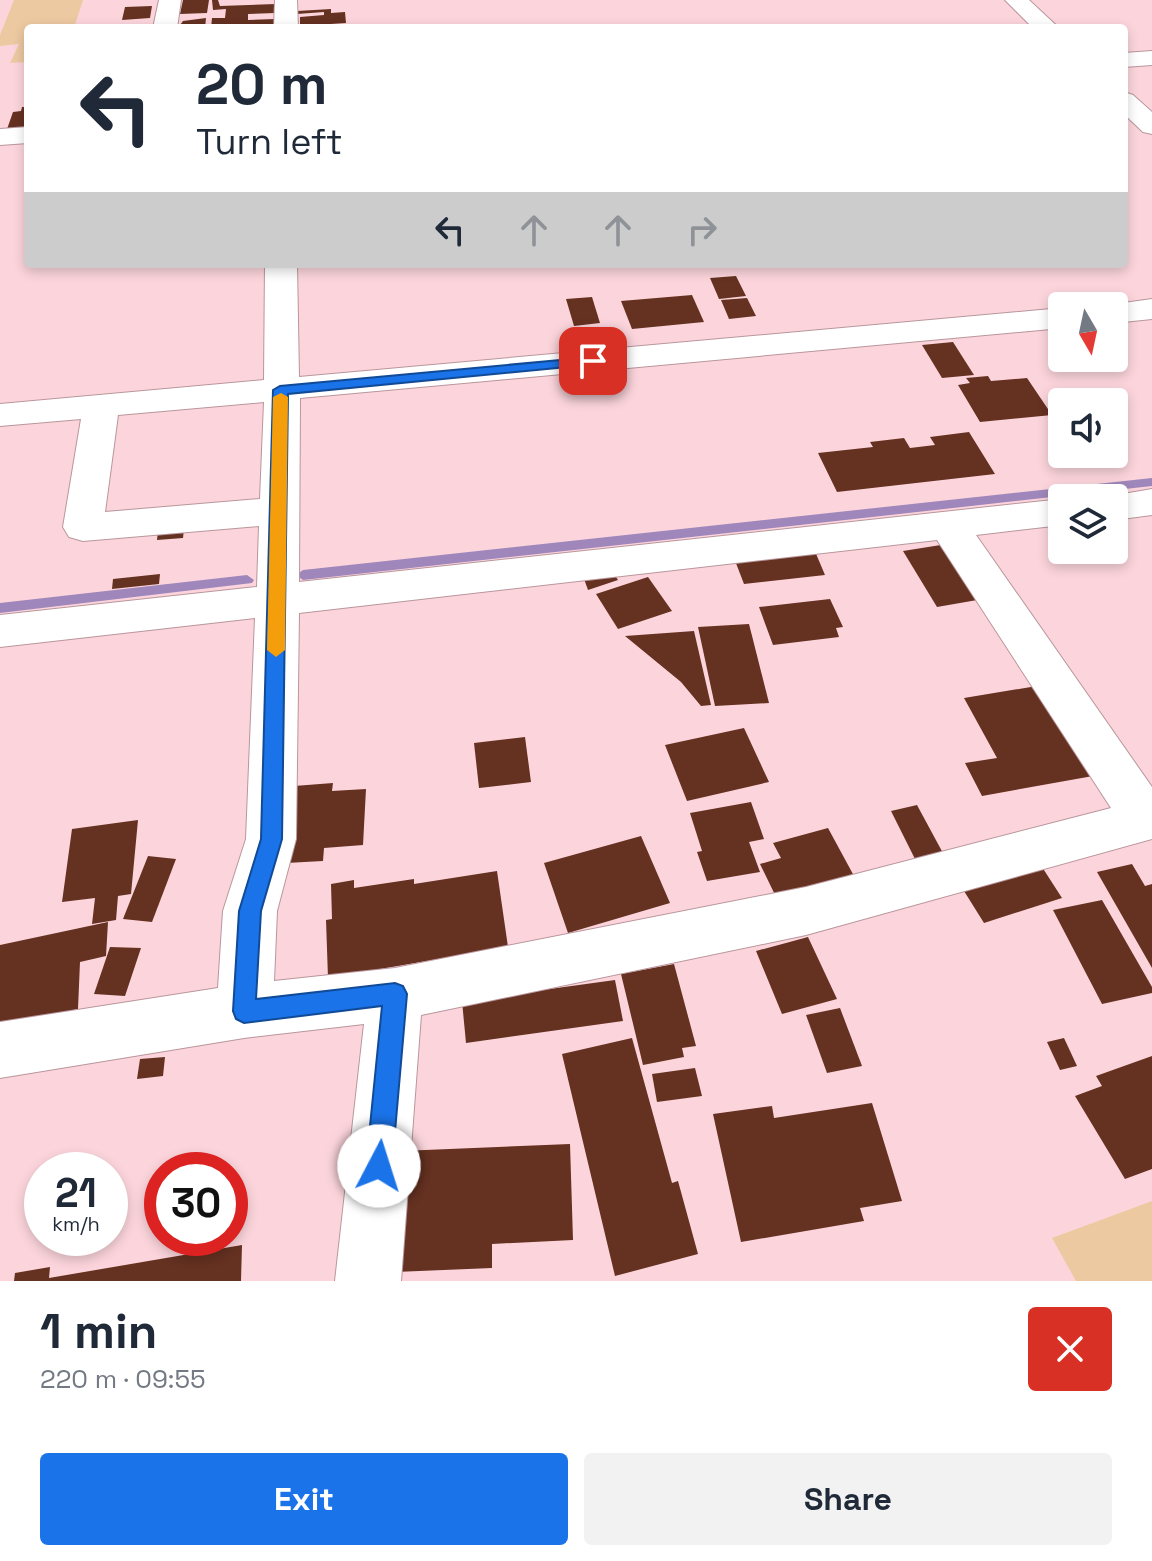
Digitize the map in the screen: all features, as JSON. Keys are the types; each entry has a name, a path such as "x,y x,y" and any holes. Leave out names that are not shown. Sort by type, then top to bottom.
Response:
{"street":[{"path":"166,24 170,0"},
{"path":"286,0 286,24"},
{"path":"1016,0 1043,24"},
{"path":"1128,60 1152,58"},
{"path":"1128,104 1152,126"},
{"path":"0,137 24,135"},
{"path":"244,1011 250,911 271,839 280,511 281,268"},
{"path":"1128,312 1152,309"},
{"path":"0,415 1048,319"},
{"path":"101,406 83,527 280,511"},
{"path":"1128,505 1152,502"},
{"path":"0,631 1048,514"},
{"path":"0,1050 244,1011 395,994 806,911 1149,819 948,525"},
{"path":"368,1281 395,994"}],"shaded area":[{"path":"14,0 83,0 75,24 24,24 24,62 10,63 19,44 0,46 0,35"},
{"path":"1152,1201 1152,1281 1076,1281 1052,1238"}],"building":[{"path":"183,0 209,0 207,13 180,14"},
{"path":"212,0 218,0 220,6 276,4 275,13 248,14 248,20 275,19 275,24 211,24 212,18 225,18 226,9 213,10"},
{"path":"152,6 150,18 122,20 125,7"},
{"path":"331,9 331,13 345,12 346,23 300,24 300,17 324,15 324,12 297,14 297,11"},
{"path":"206,18 205,24 181,24 183,21"},
{"path":"24,107 24,130 6,132 13,112 21,111"},
{"path":"736,276 746,296 719,299 710,278"},
{"path":"692,295 704,322 632,329 621,301"},
{"path":"592,297 600,323 574,326 566,299"},
{"path":"747,298 756,316 729,319 721,300"},
{"path":"953,342 974,375 942,378 922,345"},
{"path":"988,376 991,381 1027,378 1048,409 1048,415 980,422 958,385 970,383 966,378"},
{"path":"969,432 995,474 837,492 818,453 873,447 870,442 904,438 910,448 935,445 930,437"},
{"path":"184,529 183,538 157,540 158,531"},
{"path":"947,544 983,599 937,607 903,551"},
{"path":"814,549 825,575 744,584 734,558"},
{"path":"612,571 618,580 588,590 583,576"},
{"path":"160,574 159,584 112,589 113,579"},
{"path":"648,577 672,611 618,629 596,594"},
{"path":"830,599 843,627 836,628 839,637 773,645 759,607"},
{"path":"749,624 769,703 715,706 698,627"},
{"path":"694,631 711,705 701,706 681,682 625,636"},
{"path":"1037,686 1093,776 982,796 965,763 997,758 964,698"},
{"path":"744,728 769,782 687,801 665,745"},
{"path":"525,737 531,782 479,788 474,743"},
{"path":"333,783 332,791 366,789 363,845 324,848 323,861 286,863 294,786"},
{"path":"751,802 764,839 749,842 760,872 707,881 697,852 702,851 690,813"},
{"path":"917,805 944,855 916,861 891,811"},
{"path":"138,820 131,894 118,896 116,920 92,924 95,898 62,902 72,829"},
{"path":"828,828 854,876 777,899 760,864 781,858 773,843"},
{"path":"641,836 670,903 568,933 544,863"},
{"path":"148,856 176,859 152,922 123,919"},
{"path":"1132,864 1145,886 1152,884 1152,968 1097,872"},
{"path":"1042,867 1062,898 984,923 964,891"},
{"path":"497,871 508,947 328,978 326,920 332,919 331,884 354,880 354,888 414,879 414,884"},
{"path":"1102,900 1152,987 1152,993 1102,1004 1053,910"},
{"path":"108,922 106,956 80,962 78,1009 0,1026 0,945"},
{"path":"808,937 837,999 782,1014 756,951"},
{"path":"110,947 141,948 125,996 94,994"},
{"path":"674,964 696,1046 682,1048 684,1057 643,1065 621,974"},
{"path":"615,980 623,1021 466,1043 462,1001"},
{"path":"840,1008 862,1066 827,1073 806,1015"},
{"path":"632,1038 672,1183 678,1181 698,1254 615,1276 562,1054"},
{"path":"1064,1038 1077,1066 1060,1070 1047,1042"},
{"path":"1152,1056 1152,1169 1125,1179 1075,1096 1102,1086 1096,1076"},
{"path":"165,1057 163,1076 137,1079 140,1059"},
{"path":"695,1068 702,1096 657,1102 652,1074"},
{"path":"872,1103 902,1201 860,1208 864,1221 741,1242 713,1114 772,1106 774,1118"},
{"path":"570,1144 573,1240 492,1244 492,1268 395,1272 401,1151"},
{"path":"178,1256 242,1256 241,1281 14,1281 15,1273 50,1267 49,1278"}],"waterway":[{"path":"303,575 1152,482"},
{"path":"0,608 247,580"}],"slow traffic":[{"path":"276,650 281,397"}],"route":[{"path":"379,1166 395,994 244,1011 250,911 271,839 282,426 280,390 593,361"}]}
